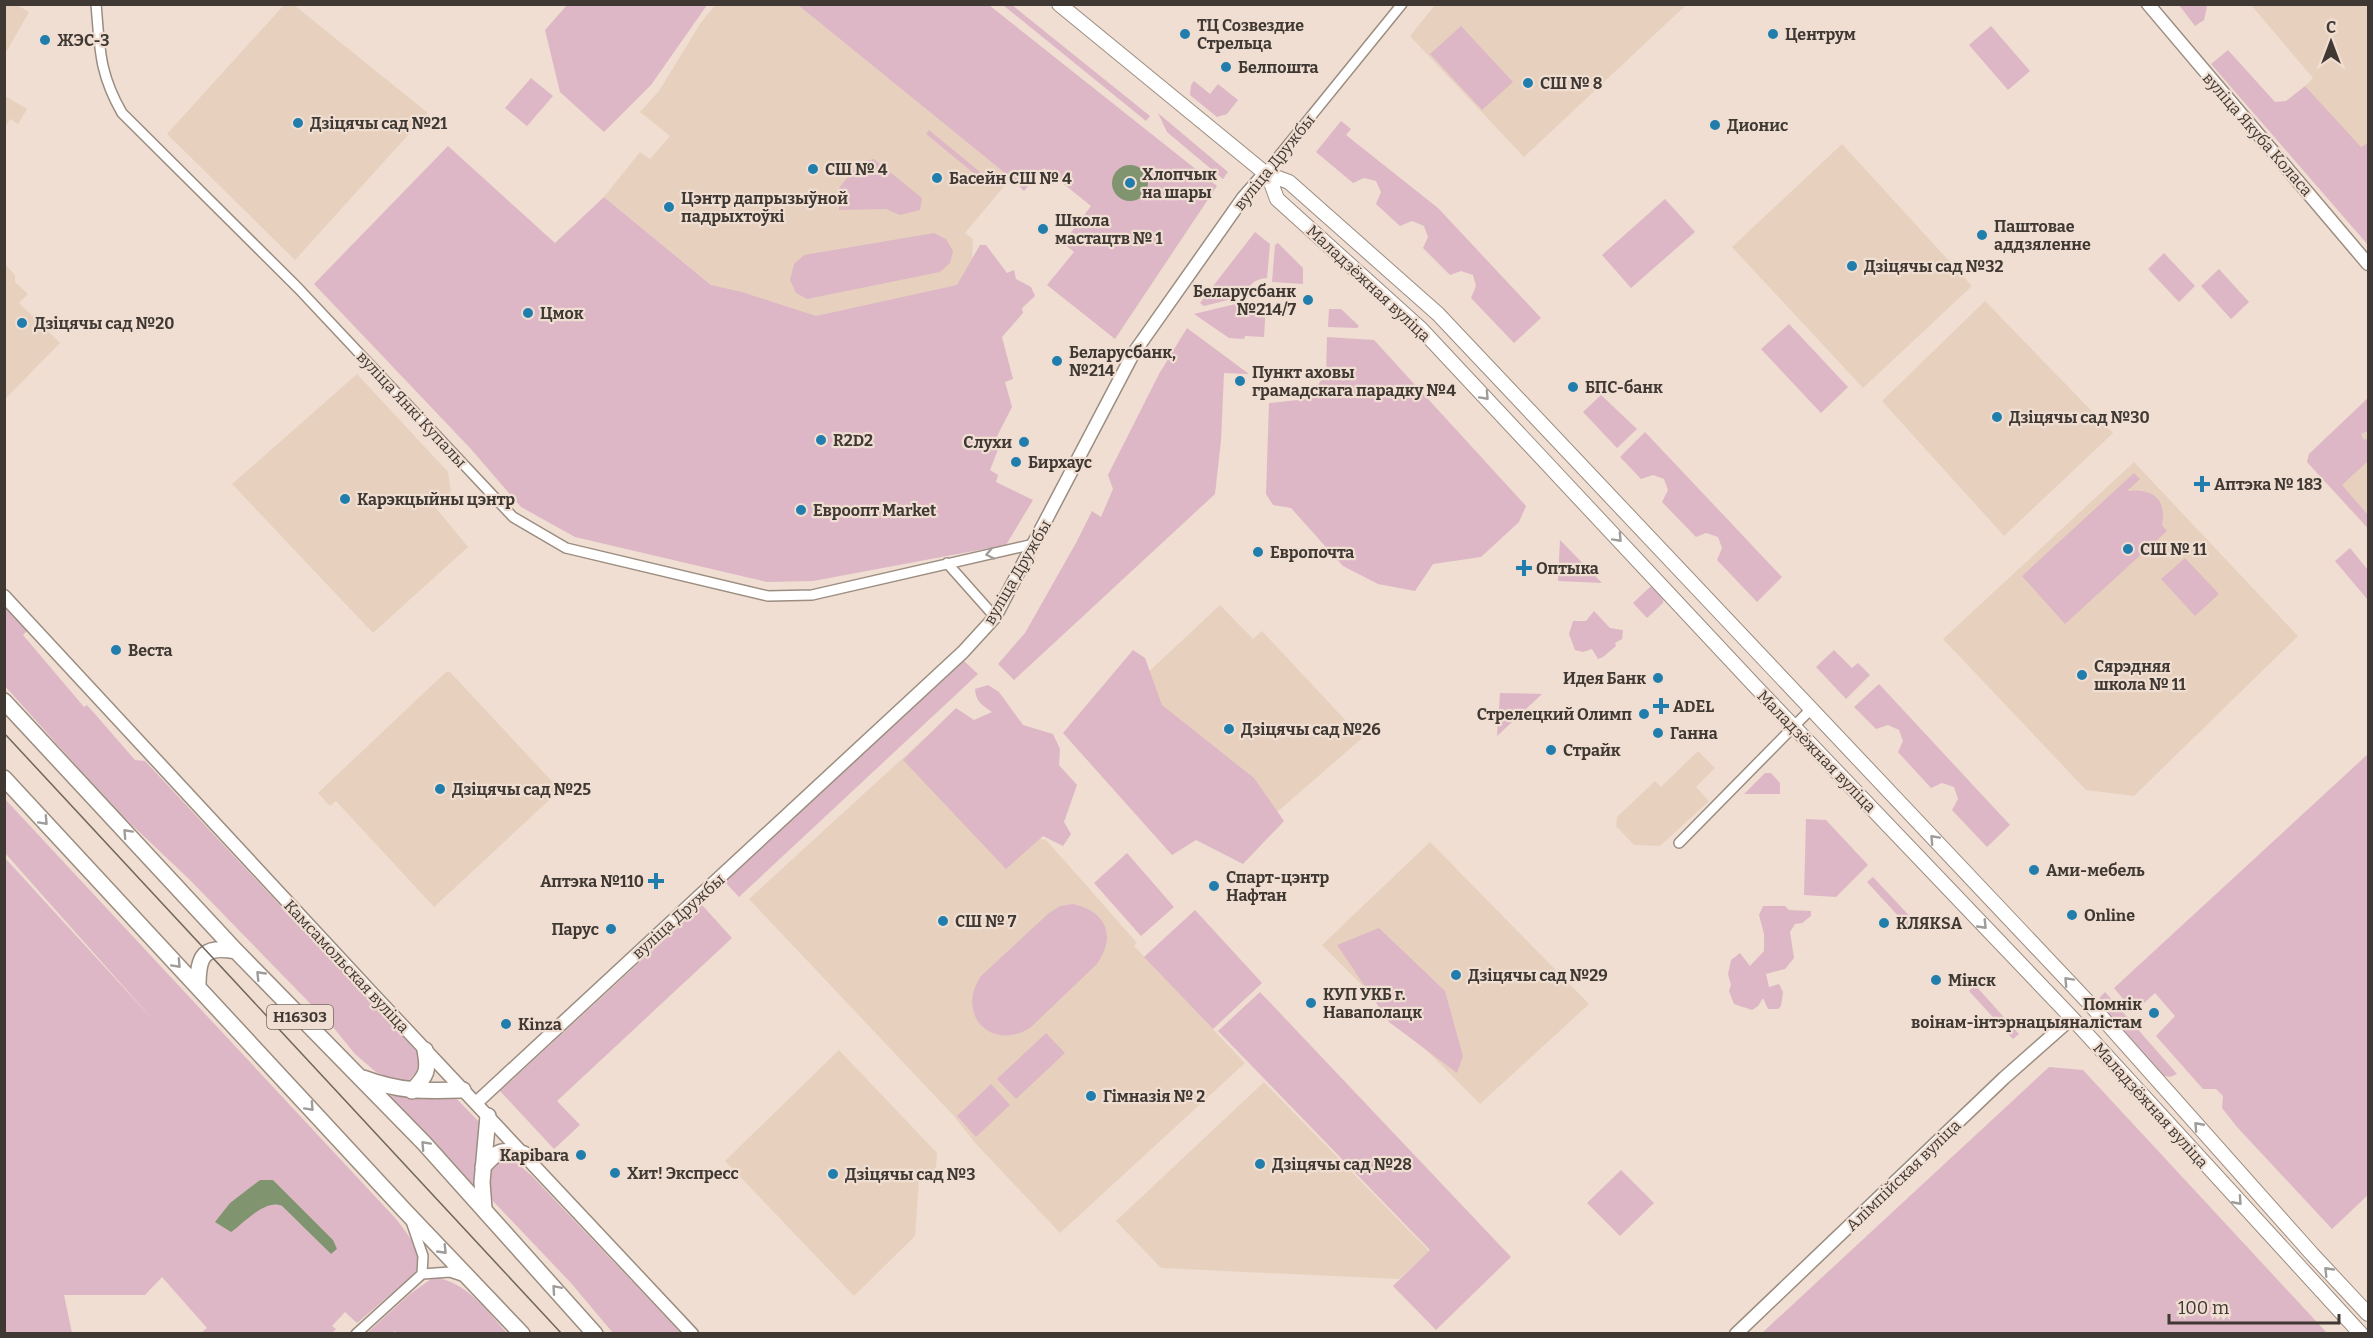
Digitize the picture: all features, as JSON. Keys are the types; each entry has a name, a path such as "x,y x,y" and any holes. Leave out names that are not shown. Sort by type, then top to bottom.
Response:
{"main road":[{"name":"Маладзёжная вуліца","path":"1059,4 1267,175 1289,182 1438,314 2088,1003 2368,1314"},
{"name":"Маладзёжная вуліца","path":"1267,175 1277,199 1421,329 1794,727 2072,1018 2361,1334"},
{"name":"Н16303","path":"4,701 236,951 424,1143 595,1334"},
{"name":"Н16303","path":"4,778 522,1334"},
{"path":"198,986 198,967 203,955 218,948 236,951"},
{"path":"2072,1018 2088,1003"},
{"path":"412,1091 422,1081 428,1069 425,1050"},
{"path":"358,1076 388,1087 412,1091 463,1090"},
{"path":"484,1209 483,1167 488,1116"},
{"path":"483,1167 492,1156 507,1150 524,1154"}],"street":[{"name":"вуліца Янкі Купалы","path":"96,4 100,60 108,89 122,113 298,288 513,517 566,548 768,596 812,595 1034,544"},
{"name":"вуліца Дружбы","path":"476,1103 963,652 995,617 1132,354 1243,198 1267,175 1402,4"},
{"name":"вуліца Якуба Коласа","path":"2148,4 2368,264"},
{"path":"947,563 995,617"},
{"name":"Камсамольская вуліца","path":"4,596 692,1334"},
{"path":"1679,843 1812,708"},
{"name":"Алімпійская вуліца","path":"1736,1334 2004,1078 2072,1018"},
{"path":"405,1211 423,1256 422,1274"},
{"path":"356,1334 422,1274 450,1272 472,1281"}],"shaded area":[{"path":"5,4 17,5 29,12 5,54"},
{"path":"568,4 707,5 651,85 604,132 560,92 545,30"},
{"name":"СШ № 4","path":"716,4 798,5 1011,178 965,233 973,239 971,278 974,289 780,341 604,197 640,152 650,159 670,136 640,112 659,91 700,24"},
{"name":"Дзіцячы сад №21","path":"284,5 294,5 428,113 295,260 167,134"},
{"path":"798,5 989,5 1217,186 1115,339 1047,285 1074,252 1063,243 1091,206 1044,168 1024,191"},
{"path":"1003,5 1012,5 1150,116 1146,121"},
{"name":"СШ № 8","path":"1435,5 1686,5 1524,157 1410,36"},
{"path":"2179,5 2205,5 2207,7 2204,20 2195,26"},
{"path":"2251,5 2368,5 2368,143 2361,148 2305,86 2313,78"},
{"path":"1461,26 1513,82 1482,110 1430,54"},
{"path":"1991,26 2030,71 2008,90 1969,45"},
{"path":"2228,50 2275,102 2286,101 2305,86 2361,147 2368,143 2368,245 2211,64"},
{"path":"531,78 553,96 527,126 505,108"},
{"path":"1194,81 1210,94 1218,84 1238,100 1227,114 1217,117 1190,95"},
{"path":"5,96 27,109 18,124 10,119 5,127"},
{"path":"1158,113 1228,172 1223,179 1167,132"},
{"path":"1341,121 1351,129 1346,135 1438,208 1541,318 1514,343 1471,298 1476,286 1473,275 1461,271 1450,275 1423,248 1428,237 1424,226 1412,221 1400,226 1376,204 1381,192 1376,181 1364,178 1353,183 1316,152"},
{"path":"929,130 985,176 982,180 926,134"},
{"name":"Дзіцячы сад №32","path":"1842,144 1972,286 1863,388 1732,247"},
{"path":"448,146 555,243 604,197 711,285 742,292 816,316 957,285 980,245 986,245 1007,273 1014,270 1016,279 1031,287 1035,296 1022,308 1023,313 1002,337 1013,379 1005,382 1012,407 994,442 999,447 990,470 998,475 996,482 1033,500 1006,545 813,581 767,582 575,537 521,507 470,448 314,284"},
{"path":"874,159 922,198 920,210 900,215 886,209 839,210 839,188 860,162"},
{"path":"1130,165 1143,170 1148,183 1143,196 1130,201 1117,196 1112,183 1117,170"},
{"path":"1665,199 1695,232 1631,288 1602,255"},
{"path":"1255,232 1270,244 1267,278 1253,283 1244,296 1204,306 1200,303"},
{"path":"934,233 946,239 953,251 950,263 940,272 807,299 796,293 790,280 794,264 804,255"},
{"path":"1278,243 1303,268 1303,284 1272,282 1275,245"},
{"path":"2164,253 2195,286 2179,302 2148,269"},
{"name":"Дзіцячы сад №20","path":"5,264 15,275 15,282 28,294 19,303 60,343 5,399"},
{"path":"2219,269 2249,302 2231,319 2201,286"},
{"name":"Дзіцячы сад №30","path":"1985,301 2113,433 2004,536 1882,401"},
{"path":"1244,302 1266,303 1264,337 1229,338 1194,314"},
{"path":"1329,309 1341,309 1359,326 1357,328 1328,327"},
{"path":"1789,324 1848,387 1821,413 1761,349"},
{"path":"1187,328 1249,374 1224,373 1221,440 1215,494 1014,680 998,664 1025,633 1092,511 1101,517 1113,489 1108,475 1159,374"},
{"path":"1327,337 1374,340 1526,506 1519,522 1481,557 1433,564 1415,591 1378,584 1343,566 1291,508 1273,505 1266,494 1269,403 1307,399 1326,374"},
{"name":"Карэкцыйны цэнтр","path":"357,374 448,472 451,492 435,507 468,547 373,633 232,484"},
{"path":"1601,395 1637,429 1617,448 1583,412"},
{"path":"2368,398 2368,529 2307,462 2309,454"},
{"path":"2368,398 2368,431 2361,434 2364,440 2368,438 2368,461 2342,485 2368,515 2368,528 2307,462 2309,454"},
{"path":"1645,432 1782,577 1757,602 1717,560 1722,548 1718,537 1706,533 1696,537 1662,502 1668,490 1664,479 1653,475 1641,479 1620,457"},
{"name":"СШ № 11","path":"2134,462 2298,636 2134,796 2086,790 1943,639"},
{"path":"2134,473 2140,479 2127,491 2144,491 2156,497 2162,508 2162,525 2167,531 2065,624 2022,576"},
{"path":"1560,540 1602,583 1558,581"},
{"path":"2350,548 2368,570 2368,600 2335,561"},
{"path":"2185,558 2219,594 2195,616 2161,579"},
{"path":"1650,587 1657,587 1664,594 1663,603 1647,618 1633,603"},
{"path":"5,603 29,629 23,635 84,707 87,705 135,760 145,761 418,1053 420,1067 409,1080 390,1079 376,1072 355,1054 333,1027 189,879 114,808 5,686"},
{"name":"Дзіцячы сад №26","path":"1220,605 1253,639 1262,631 1362,738 1228,855 1097,720"},
{"path":"1594,611 1610,628 1623,630 1622,639 1615,643 1616,646 1598,659 1592,649 1583,652 1575,650 1569,634 1573,621 1586,621"},
{"path":"1133,650 1145,658 1162,705 1254,778 1284,821 1243,864 1196,840 1172,855 1063,733"},
{"path":"1834,650 1852,668 1858,663 1870,675 1846,699 1816,667"},
{"path":"964,661 978,674 739,897 725,882"},
{"name":"Дзіцячы сад №25","path":"446,672 450,672 560,790 434,907 336,801 330,806 318,793"},
{"path":"1879,684 2010,825 1987,847 1952,810 1958,799 1954,787 1942,783 1931,788 1898,752 1903,741 1899,730 1888,725 1876,729 1854,707"},
{"path":"988,685 999,692 1023,725 1053,734 1060,749 1059,765 1077,785 1064,822 1071,834 1063,846 1043,836 1006,869 903,760 956,708 974,720 992,712 980,703 975,689"},
{"path":"1500,693 1542,694 1497,736"},
{"name":"СШ № 7","path":"938,726 1079,877 1137,943 1134,946 1245,1063 1060,1233 977,1145 953,1115 749,899"},
{"path":"1698,751 1715,768 1696,787 1709,801 1660,846 1634,845 1616,826 1617,817 1655,781 1661,787"},
{"path":"2368,754 2368,1195 2332,1229 2237,1127 2222,1108 2223,1096 2216,1089 2203,1089 2156,1036 2175,1016 2155,993 2134,1012 2114,988"},
{"path":"1765,773 1771,773 1780,783 1780,794 1744,794"},
{"path":"4,798 397,1220 416,1250 420,1263 419,1270 357,1323 345,1312 332,1326 336,1329 332,1333 201,1333 207,1328 162,1277 145,1295 64,1295 72,1333 5,1333 5,858 156,1023 5,853","holes":["260,1180 273,1180 337,1249 331,1254 282,1206 276,1203 230,1204"]},
{"path":"1806,819 1826,820 1868,865 1836,897 1804,895"},
{"name":"Дзіцячы сад №29","path":"1430,842 1589,1004 1480,1104 1322,945"},
{"path":"1127,853 1174,907 1141,936 1094,883"},
{"path":"1873,877 1918,925 1912,931 1867,882"},
{"path":"1073,904 1093,912 1105,926 1106,944 1097,964 1030,1028 1016,1034 1002,1035 991,1032 981,1025 972,1004 974,990 981,976 1049,913 1060,906"},
{"path":"702,905 732,938 557,1101 580,1125 554,1149 500,1091"},
{"path":"1763,906 1785,906 1789,910 1811,911 1811,916 1802,923 1795,924 1790,932 1794,958 1785,969 1766,974 1769,987 1779,984 1783,992 1781,1006 1778,1009 1768,1009 1763,998 1752,1010 1734,1004 1729,991 1731,985 1728,974 1731,960 1740,953 1750,966 1764,951 1764,934 1759,915"},
{"path":"1195,910 1262,983 1213,1029 1144,957"},
{"path":"1379,928 1445,991 1463,1056 1457,1073 1389,1022 1337,945"},
{"path":"1975,985 2019,1034 2013,1039 1969,991"},
{"path":"1260,992 1511,1257 1436,1330 1393,1286 1430,1250 1218,1031"},
{"path":"2105,992 2177,1074 2170,1077 2161,1075 2099,1003 2100,997"},
{"path":"1046,1033 1065,1053 1016,1099 997,1079"},
{"name":"Дзіцячы сад №3","path":"839,1050 937,1153 936,1167 919,1182 915,1236 854,1296 725,1161"},
{"path":"2049,1067 2083,1070 2327,1333 1762,1333"},
{"name":"Дзіцячы сад №28","path":"1264,1082 1429,1251 1399,1279 1161,1268 1116,1221"},
{"path":"991,1084 1010,1105 976,1137 957,1116"},
{"path":"389,1096 455,1097 481,1124 474,1186"},
{"path":"512,1159 532,1176 681,1333 613,1333 571,1283 492,1200 489,1186 491,1173 498,1164"},
{"path":"1621,1170 1654,1203 1620,1236 1587,1203"},
{"path":"260,1180 273,1180 333,1240 337,1249 331,1254 282,1206 276,1204 262,1208 231,1232 215,1222 230,1203"},
{"path":"434,1277 446,1280 466,1291 507,1333 398,1334 395,1331 366,1334 410,1294"}],"tram line":[{"path":"4,733 562,1334"}],"place":[{"name":"ТЦ Созвездие Стрельца","path":"1185,34"},
{"name":"Центрум","path":"1773,34"},
{"name":"ЖЭС-3","path":"45,40"},
{"name":"Белпошта","path":"1226,67"},
{"name":"СШ № 8","path":"1528,83"},
{"name":"Дзіцячы сад №21","path":"298,123"},
{"name":"Дионис","path":"1715,125"},
{"name":"СШ № 4","path":"813,169"},
{"name":"Басейн СШ № 4","path":"937,178"},
{"name":"Хлопчык на шары","path":"1130,183"},
{"name":"Цэнтр дапрызыўной падрыхтоўкі","path":"669,207"},
{"name":"Школа мастацтв № 1","path":"1043,229"},
{"name":"Паштовае аддзяленне","path":"1982,235"},
{"name":"Дзіцячы сад №32","path":"1852,266"},
{"name":"Беларусбанк №214/7","path":"1308,300"},
{"name":"Цмок","path":"528,313"},
{"name":"Дзіцячы сад №20","path":"22,323"},
{"name":"Беларусбанк, №214","path":"1057,361"},
{"name":"Пункт аховы грамадскага парадку №4","path":"1240,381"},
{"name":"БПС-банк","path":"1573,387"},
{"name":"Дзіцячы сад №30","path":"1997,417"},
{"name":"R2D2","path":"821,440"},
{"name":"Слухи","path":"1024,442"},
{"name":"Бирхаус","path":"1016,462"},
{"name":"Аптэка № 183","path":"2202,484"},
{"name":"Карэкцыйны цэнтр","path":"345,499"},
{"name":"Евроопт Market","path":"801,510"},
{"name":"СШ № 11","path":"2128,549"},
{"name":"Европочта","path":"1258,552"},
{"name":"Оптыка","path":"1524,568"},
{"name":"Веста","path":"116,650"},
{"name":"Сярэдняя школа № 11","path":"2082,675"},
{"name":"Идея Банк","path":"1658,678"},
{"name":"ADEL","path":"1661,706"},
{"name":"Стрелецкий Олимп","path":"1644,714"},
{"name":"Дзіцячы сад №26","path":"1229,729"},
{"name":"Ганна","path":"1658,733"},
{"name":"Страйк","path":"1551,750"},
{"name":"Дзіцячы сад №25","path":"440,789"},
{"name":"Ами-мебель","path":"2034,870"},
{"name":"Аптэка №110","path":"656,881"},
{"name":"Спарт-цэнтр Нафтан","path":"1214,886"},
{"name":"Online","path":"2072,915"},
{"name":"СШ № 7","path":"943,921"},
{"name":"КЛЯКSА","path":"1884,923"},
{"name":"Парус","path":"611,929"},
{"name":"Дзіцячы сад №29","path":"1456,975"},
{"name":"Мінск","path":"1936,980"},
{"name":"КУП УКБ г. Наваполацк","path":"1311,1003"},
{"name":"Помнік воінам-інтэрнацыяналістам","path":"2154,1013"},
{"name":"Kinza","path":"506,1024"},
{"name":"Гімназія № 2","path":"1091,1096"},
{"name":"Kapibara","path":"581,1155"},
{"name":"Дзіцячы сад №28","path":"1260,1164"},
{"name":"Хит! Экспресс","path":"615,1173"},
{"name":"Дзіцячы сад №3","path":"833,1174"}]}
